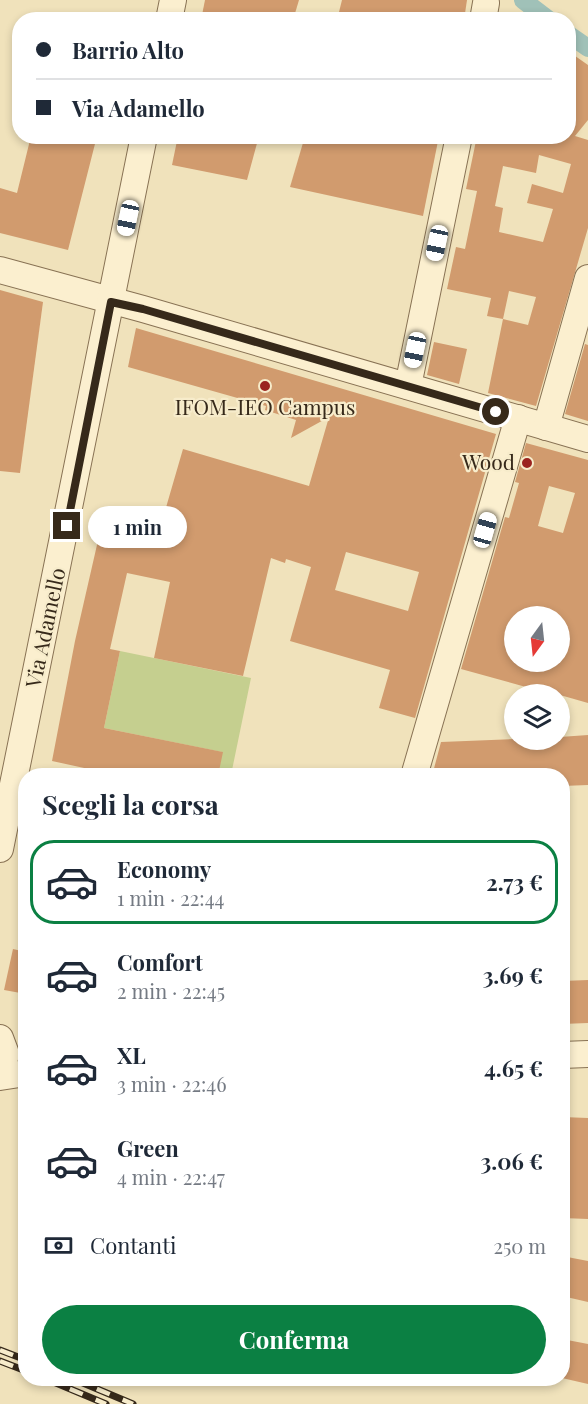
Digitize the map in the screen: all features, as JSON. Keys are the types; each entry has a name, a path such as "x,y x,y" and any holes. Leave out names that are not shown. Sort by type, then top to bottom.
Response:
{"street":[{"name":"Via Adamello","path":"0,849 142,144"},
{"path":"408,386 457,144"},
{"path":"0,270 588,439"},
{"path":"546,427 588,278"},
{"path":"416,768 518,418"},
{"path":"570,1055 588,1054"}],"green space":[{"path":"120,651 251,678 232,768 219,768 222,752 104,728"}],"building":[{"path":"205,0 299,0 295,12 203,12"},
{"path":"342,0 467,0 465,12 339,12"},
{"path":"576,57 588,65 588,120 576,135"},
{"path":"576,136 588,140 588,228 536,406 488,393 503,319 487,316 491,298 447,289 456,247 465,249 477,191 466,189 475,144 576,144","holes":["539,155 571,164 563,193 532,184 527,203 553,209 543,242 499,232 503,208 495,206 503,166 536,173","509,291 536,297 528,325 503,319"]},
{"path":"29,144 95,144 68,250 0,233 0,188 17,193"},
{"path":"176,144 257,144 247,180 172,165"},
{"path":"303,144 437,144 423,216 290,187"},
{"path":"0,290 43,302 20,473 0,471"},
{"path":"136,328 496,434 415,718 379,708 390,670 290,641 311,567 286,559 285,563 271,558 243,676 154,658 170,582 127,573 110,649 120,651 104,728 223,752 220,768 84,768 52,761 75,641 102,523 158,535 183,449 309,486 329,417 291,438 296,420 265,410 266,406 128,367","holes":["346,552 419,572 408,611 335,590"]},
{"path":"434,342 467,349 459,384 427,375"},
{"path":"585,344 588,345 588,421 565,414"},
{"path":"526,443 588,460 588,703 570,698 570,684 515,684 461,669 505,517 509,518 519,483 515,482","holes":["549,486 575,493 563,533 538,526"]},
{"path":"588,735 588,785 570,786 570,768 434,768 441,742 504,739 504,750 570,750 570,736"},
{"path":"13,949 18,950 18,993 4,990"},
{"path":"588,980 588,1023 570,1024 570,981"},
{"path":"570,1117 588,1118 588,1219 570,1218"},
{"path":"570,1258 588,1261 588,1302 570,1298"},
{"path":"570,1341 588,1344 588,1384 570,1380"}],"waterway":[{"path":"523,0 539,12"},
{"path":"576,40 588,48"}],"railway":[{"path":"0,1350 18,1357"},
{"path":"0,1361 18,1368"},
{"path":"63,1386 106,1404"},
{"path":"90,1386 133,1404"}],"place":[{"name":"IFOM-IEO Campus","path":"265,386"},
{"name":"Wood","path":"527,463"}],"route":[{"path":"67,526 111,302 143,309 496,412"}]}
